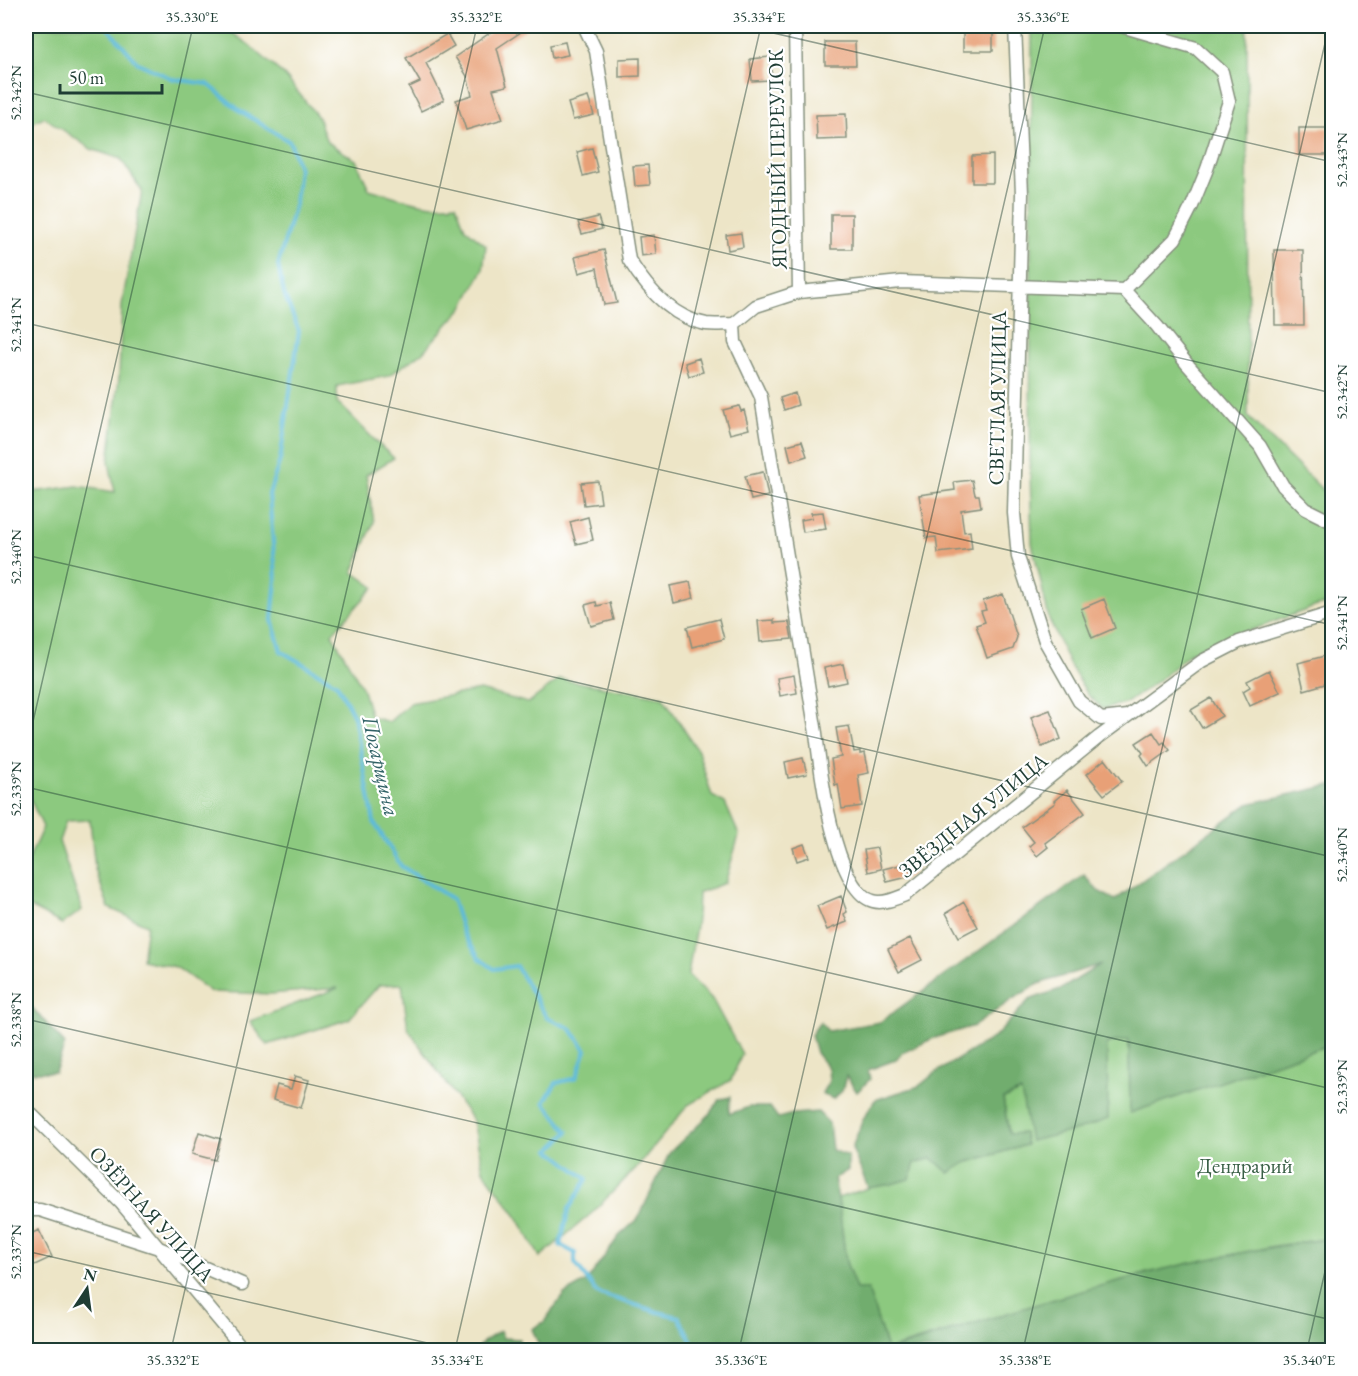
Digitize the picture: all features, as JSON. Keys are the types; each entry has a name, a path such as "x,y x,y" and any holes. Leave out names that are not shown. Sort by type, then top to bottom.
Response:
{"street":[{"path":"584,26 596,51 629,260 643,283 679,314 705,324 734,324 756,306 799,292 901,282 1124,290 1158,326 1187,364 1260,446 1282,486 1306,509 1332,522"},
{"name":"ЯГОДНЫЙ ПЕРЕУЛОК","path":"795,26 799,292"},
{"name":"СВЕТЛАЯ УЛИЦА","path":"1015,26 1022,194 1014,513 1018,556 1045,641 1079,700 1101,719 1129,716"},
{"path":"1121,26 1196,48 1222,72 1229,101 1207,169 1175,239 1124,290"},
{"name":"ЗВЁЗДНАЯ УЛИЦА","path":"734,324 735,342 761,397 816,733 820,774 832,828 844,866 854,886 872,901 889,901 905,895 1099,737 1202,661 1239,642 1332,614"},
{"name":"ОЗЁРНАЯ УЛИЦА","path":"26,1109 121,1203 244,1350"},
{"path":"26,1210 40,1210 159,1248 242,1284"}],"green space":[{"path":"26,26 222,26 248,44 285,76 318,117 327,142 356,160 369,189 423,204 456,204 465,228 486,245 483,270 463,307 422,353 388,376 337,386 337,402 394,458 366,475 374,522 353,572 374,587 332,634 362,687 371,717 389,722 410,703 480,690 528,703 560,679 663,697 698,751 712,796 725,803 739,835 725,883 698,893 697,919 688,975 712,999 742,1054 731,1080 688,1105 636,1168 592,1213 540,1257 516,1215 483,1170 473,1121 408,1029 402,984 379,985 349,1019 267,1045 250,1021 338,988 271,994 211,992 176,967 142,960 147,925 109,908 95,869 90,820 66,821 59,841 82,910 62,924 26,905 26,865 43,827 26,790 26,493 77,486 115,492 109,462 119,377 122,305 142,191 121,159 91,149 44,117 26,125 26,86 33,75 30,62 26,60"},
{"path":"1032,26 1247,26 1248,417 1332,499 1332,603 1317,606 1191,652 1164,676 1128,702 1103,709 1088,695 1069,664 1049,619 1032,543 1030,472"},
{"path":"1332,785 1332,1044 1130,1113 1129,1040 1107,1043 1108,1119 1078,1130 1030,1141 1021,1091 1003,1099 1009,1134 1024,1133 1026,1145 965,1163 949,1173 932,1158 915,1163 910,1179 868,1188 852,1148 863,1119 875,1100 919,1086 935,1073 996,1036 1029,1000 1063,988 1101,964 1038,984 974,1026 934,1038 902,1053 895,1060 868,1070 870,1079 857,1092 846,1076 842,1091 833,1099 822,1093 829,1081 828,1068 816,1053 811,1035 820,1022 828,1031 880,1022 1084,875 1098,891 1115,900 1248,804"},
{"path":"26,1001 65,1044 55,1072 27,1072 26,1070"},
{"name":"Дендрарий","path":"1129,1040 1130,1113 1332,1044 1332,1238 1274,1246 1147,1273 887,1350 868,1289 856,1290 846,1262 838,1198 868,1188 892,1184 915,1163 933,1158 949,1173 965,1163 1026,1145 1009,1134 1003,1099 1022,1091 1107,1043"},
{"path":"730,1097 729,1114 749,1107 770,1107 778,1118 818,1112 829,1123 832,1150 848,1156 848,1170 834,1179 846,1262 856,1289 868,1289 887,1350 541,1350 532,1329 544,1322 564,1294 587,1281 619,1236 638,1219 670,1152 708,1116 719,1100"},
{"path":"1332,1238 1332,1350 892,1350 1145,1274 1238,1253"},
{"path":"500,1331 503,1338 519,1339 518,1350 477,1350 483,1342"}],"building":[{"path":"487,26 530,26 497,48 507,86 493,89 503,119 466,130 456,100 472,95 467,76 455,57 491,32"},
{"path":"963,26 993,26 993,51 963,51"},
{"path":"447,34 454,46 426,63 444,100 421,111 409,87 420,82 406,58"},
{"path":"565,42 568,55 552,58 550,45"},
{"path":"825,42 855,42 856,65 825,65"},
{"path":"770,57 772,80 752,81 750,59"},
{"path":"640,58 640,76 619,77 619,59"},
{"path":"588,97 594,115 573,120 568,103"},
{"path":"846,114 847,139 817,140 816,115"},
{"path":"1299,128 1328,128 1329,155 1299,155"},
{"path":"592,148 598,172 583,176 577,152"},
{"path":"993,155 993,183 972,183 972,156"},
{"path":"648,165 650,185 635,186 633,166"},
{"path":"831,214 852,214 852,249 831,249"},
{"path":"598,217 602,229 582,234 578,222"},
{"path":"741,233 743,247 728,250 726,235"},
{"path":"654,235 656,254 641,256 639,237"},
{"path":"604,250 617,303 604,305 597,268 579,273 575,257"},
{"path":"1274,250 1303,250 1304,325 1275,325"},
{"path":"699,358 703,372 689,376 685,363"},
{"path":"795,393 798,405 784,410 780,398"},
{"path":"739,406 741,411 744,410 749,429 730,434 723,410"},
{"path":"802,441 807,456 791,461 787,445"},
{"path":"763,472 768,496 751,500 745,476"},
{"path":"972,480 975,495 979,495 981,507 961,510 964,532 970,531 972,549 938,553 936,537 926,538 919,495 955,490 954,482"},
{"path":"598,481 601,503 584,505 581,483"},
{"path":"823,512 826,529 803,532 801,520 812,518 811,513"},
{"path":"588,517 593,540 576,544 570,522"},
{"path":"690,582 694,598 674,603 670,586"},
{"path":"1003,594 1017,637 1013,649 987,658 976,625 985,622 981,611 986,610 983,601"},
{"path":"1104,599 1115,628 1092,638 1081,609"},
{"path":"596,602 597,606 610,603 614,620 591,626 585,605"},
{"path":"719,619 724,639 692,647 687,627"},
{"path":"774,620 774,623 789,622 792,639 760,642 758,621"},
{"path":"1332,654 1332,682 1304,690 1298,663"},
{"path":"843,664 847,682 828,686 824,668"},
{"path":"1269,670 1280,692 1250,706 1243,691 1250,687 1247,681"},
{"path":"794,675 797,693 780,696 777,678"},
{"path":"1211,698 1222,716 1202,728 1191,710"},
{"path":"1050,710 1061,739 1042,747 1031,717"},
{"path":"849,726 854,752 865,753 869,773 858,775 862,806 842,809 831,759 841,757 836,728"},
{"path":"1153,732 1161,744 1164,742 1170,750 1148,766 1136,743"},
{"path":"803,758 807,774 788,778 785,762"},
{"path":"1105,759 1122,781 1104,795 1087,774"},
{"path":"1067,790 1085,813 1045,843 1048,847 1037,856 1029,846 1034,842 1022,827 1055,803 1054,801"},
{"path":"804,844 809,857 797,861 793,848"},
{"path":"877,848 881,869 868,872 864,850"},
{"path":"908,863 912,876 887,882 883,869"},
{"path":"841,896 847,912 844,914 847,922 827,930 817,906"},
{"path":"964,902 978,927 959,937 946,913"},
{"path":"910,938 922,960 899,972 888,949"},
{"path":"295,1076 309,1080 301,1108 273,1100 277,1085 291,1089"},
{"path":"199,1132 221,1139 215,1160 192,1154"},
{"path":"39,1230 52,1257 26,1269 26,1236"}],"waterway":[{"name":"Погарщина","path":"106,26 138,63 173,79 208,84 239,110 290,142 299,168 295,204 278,265 284,294 299,331 280,460 269,494 276,579 272,620 281,651 337,684 354,716 374,822 401,866 452,899 463,933 479,958 494,969 516,966 547,1018 570,1028 586,1050 576,1078 556,1083 544,1102 568,1132 550,1150 587,1179 569,1209 560,1245 575,1253 575,1263 597,1293 679,1317 696,1350"}]}
